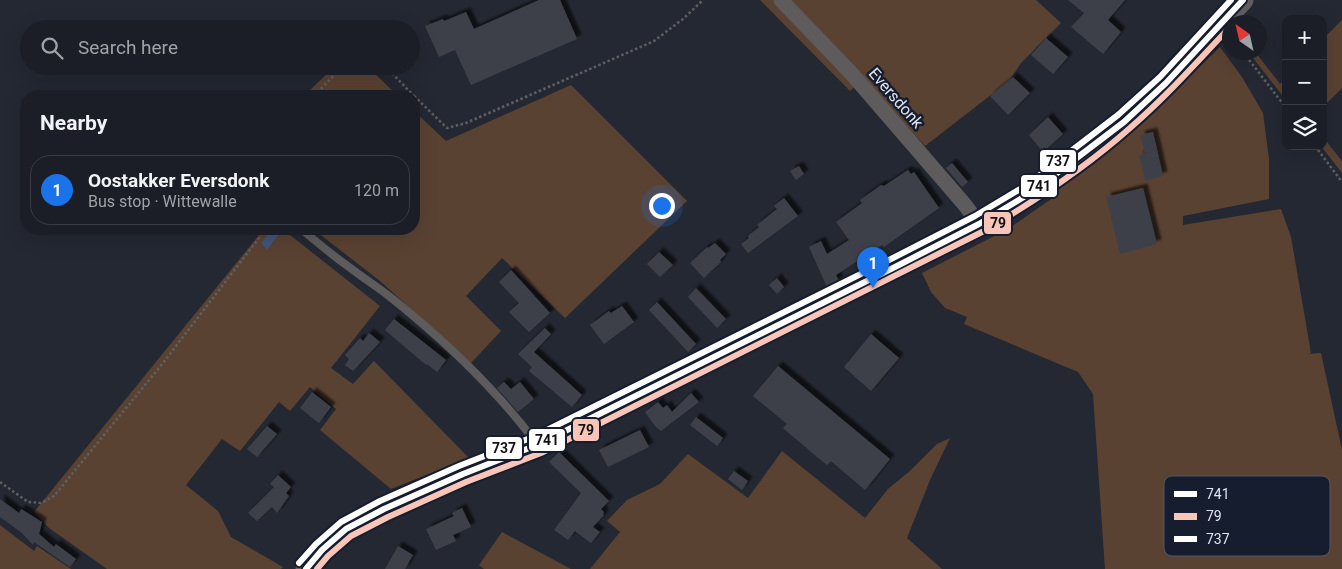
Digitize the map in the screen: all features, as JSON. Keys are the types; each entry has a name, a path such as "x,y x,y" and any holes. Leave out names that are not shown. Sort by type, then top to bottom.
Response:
{"street":[{"name":"Eversdonk","path":"781,0 852,74 965,205 979,224"},
{"path":"306,569 322,550 346,529 384,508 537,445 895,267 979,224 1032,192 1102,140 1166,83 1243,0"}],"lane":[{"path":"308,235 389,296 450,349 519,420 537,445"}],"path":[{"path":"420,102 447,128 466,123 654,41 683,19 703,0"},
{"path":"1250,60 1284,105"},
{"path":"320,90 334,75"},
{"path":"394,75 408,90"},
{"path":"1317,150 1342,182"},
{"path":"0,482 28,502 41,503 54,496 164,363 259,238 258,235"}],"shaded area":[{"path":"760,0 776,0 857,84 850,91"},
{"path":"788,0 1036,0 1061,23 1021,63 1009,81 925,146"},
{"path":"1342,20 1342,88 1327,103 1327,60 1327,35"},
{"path":"1220,47 1222,50 1222,60 1230,60 1263,113 1269,159 1269,199 1183,216 1183,225 1281,209 1291,237 1311,353 1307,354 1321,353 1342,450 1342,569 1105,569 1093,394 1078,372 964,324 967,317 945,308 931,292 922,273 1008,229 1054,197 1052,192 1152,113"},
{"path":"1255,60 1261,60 1280,84 1282,82 1282,95"},
{"path":"326,75 376,75 392,90 310,90"},
{"path":"571,85 687,201 565,318 502,258 466,296 501,331 471,363 380,281 321,235 420,235 420,117 446,141"},
{"path":"1327,142 1342,161 1342,173 1324,150 1327,150"},
{"path":"259,235 290,235 380,306 331,368 353,384 374,361 469,458 391,489 320,430 336,409 310,387 290,411 279,402 240,451 222,439 186,485 218,511 231,537 283,567 281,569 107,569 49,528 34,512"},
{"path":"950,438 930,480 907,538 942,569 590,569 620,532 607,521 627,500 660,484 688,454 748,498 782,451 865,518 888,489 911,470 937,444"},
{"path":"0,525 34,551 37,546 71,569 0,569"},
{"path":"502,532 571,569 484,569 479,565"}],"water":[{"path":"267,235 278,235 267,250 261,243"}],"building":[{"path":"539,0 560,0 577,39 471,85 455,50 439,57 425,26 466,12 474,29"},
{"path":"1068,0 1125,0 1108,20 1121,32 1103,54 1071,27 1084,13"},
{"path":"1046,38 1068,57 1053,74 1031,55"},
{"path":"1013,77 1030,93 1008,115 990,96"},
{"path":"1048,117 1063,134 1043,152 1029,135"},
{"path":"1153,132 1163,176 1145,181 1139,155 1145,153 1140,135"},
{"path":"952,163 968,182 962,187 946,168"},
{"path":"799,166 804,174 796,180 790,171"},
{"path":"908,170 911,174 914,172 939,208 884,247 882,245 836,275 839,281 827,287 809,247 821,241 827,254 849,240 836,222 862,203 860,200 881,185 884,186"},
{"path":"1143,188 1157,244 1120,254 1106,197"},
{"path":"784,198 798,216 748,253 741,244 759,227 757,225 777,209 774,206"},
{"path":"715,243 726,254 720,260 721,262 704,278 690,263 707,247"},
{"path":"659,252 673,265 660,277 647,264"},
{"path":"511,270 550,313 529,332 509,312 519,303 499,282"},
{"path":"777,278 784,287 777,294 769,285"},
{"path":"696,288 726,319 717,328 688,297"},
{"path":"657,302 696,344 688,352 649,310"},
{"path":"622,306 634,322 604,344 590,325 609,311 611,313"},
{"path":"394,319 446,360 437,372 385,330"},
{"path":"545,328 551,334 534,352 582,395 572,407 529,371 532,367 518,354"},
{"path":"369,333 380,342 353,371 345,365 349,359 345,355 360,338 363,341"},
{"path":"871,334 899,358 871,391 844,367"},
{"path":"778,366 890,459 865,490 831,461 827,465 817,457 783,428 787,424 753,396"},
{"path":"504,382 511,389 520,382 534,399 518,412 497,388"},
{"path":"312,392 331,407 319,423 300,408"},
{"path":"691,393 699,402 661,431 645,412 658,402 663,408 667,405 672,412"},
{"path":"696,417 723,438 717,446 690,425"},
{"path":"267,426 277,434 257,457 247,449"},
{"path":"640,430 649,447 608,467 599,450"},
{"path":"559,452 609,501 601,509 604,515 593,527 600,532 591,543 575,531 568,540 554,530 581,493 549,462"},
{"path":"734,471 748,481 742,490 728,479"},
{"path":"278,475 291,487 286,493 289,496 277,513 272,507 257,521 248,513 274,487 270,484"},
{"path":"0,499 19,513 21,509 42,522 39,534 54,547 56,544 76,559 70,567 34,542 33,545 22,533 0,517"},
{"path":"462,508 471,527 453,535 456,541 436,550 426,529 454,516 452,513"},
{"path":"398,546 413,555 405,569 385,569"}],"transit line":[{"name":"737","path":"299,563 316,544 341,522 380,501 459,466 533,437 891,259 975,216 1027,185 1118,115 1160,77 1231,0"},
{"name":"741","path":"306,569 322,550 346,529 384,509 463,474 537,445 895,267 979,224 1032,192 1124,122 1166,83 1243,0"},
{"name":"79","path":"317,569 328,556 351,536 388,517 466,482 541,453 984,231 1059,183 1113,143 1169,92 1222,36"}],"place":[{"name":"Oostakker Eversdonk","path":"873,288"}]}
